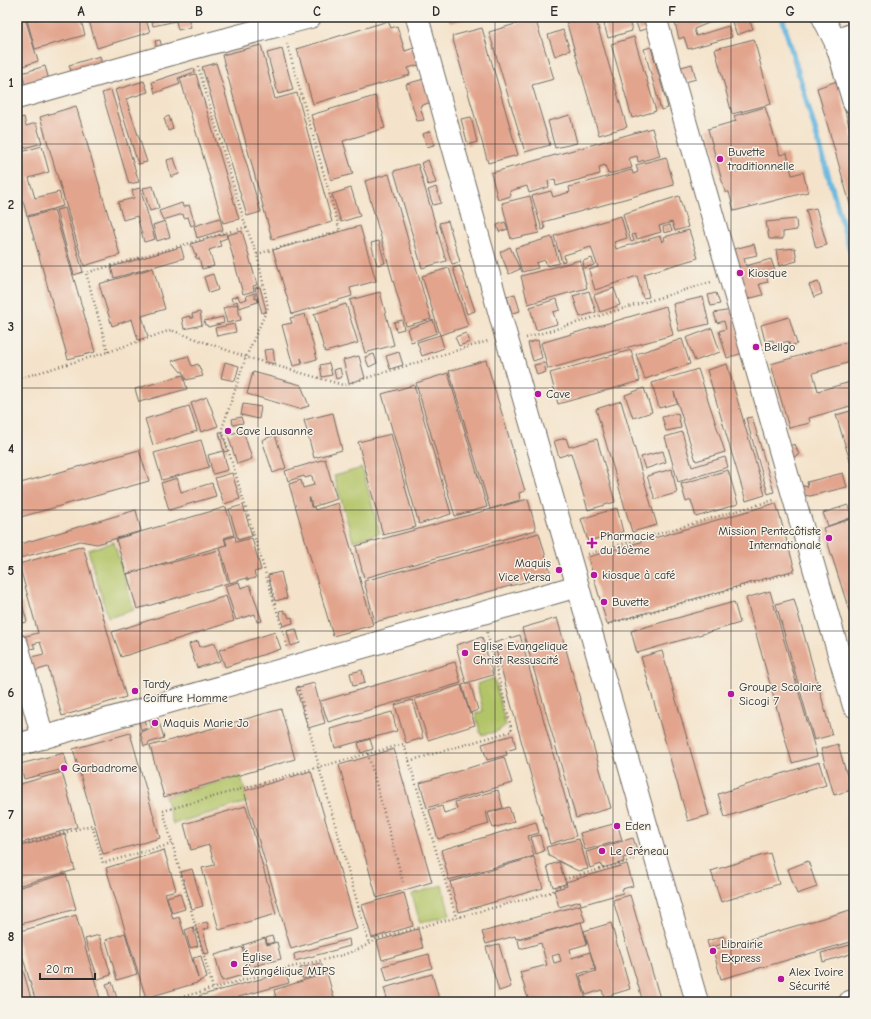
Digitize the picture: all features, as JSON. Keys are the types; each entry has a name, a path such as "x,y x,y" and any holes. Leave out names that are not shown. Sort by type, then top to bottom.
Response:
{"street":[{"path":"17,98 193,48 310,17"},
{"path":"417,17 507,340 697,1002"},
{"path":"655,17 854,706"},
{"path":"823,17 845,38 839,52 854,103"},
{"path":"17,745 578,586"},
{"path":"17,645 43,738"},
{"path":"850,1002 854,1001"}],"path":[{"path":"257,254 340,231 281,25"},
{"path":"193,48 246,228 257,254 268,307 246,357"},
{"path":"108,352 86,273 246,228"},
{"path":"17,379 108,352 171,330 246,357 343,385 730,276"},
{"path":"570,559 793,495"},
{"path":"590,629 814,566"},
{"path":"409,761 512,730 482,613"},
{"path":"213,988 163,811 404,744 456,917"},
{"path":"368,754 404,882"},
{"path":"17,846 92,825 103,863 172,844"},
{"path":"165,1002 336,956 361,948 376,939 552,892 558,887 566,884 565,879 654,854"}],"green space":[{"path":"362,468 380,533 353,541 334,476"},
{"path":"114,542 134,610 108,618 88,550"},
{"path":"494,678 506,726 496,732 481,735 475,714 483,711 477,684"},
{"path":"241,776 248,802 173,824 165,797"},
{"path":"442,885 450,915 420,923 412,894"}],"building":[{"path":"17,17 80,17 85,35 35,49 27,20 26,21 38,61 17,68"},
{"path":"88,17 145,17 150,32 97,48"},
{"path":"151,17 188,17 191,27 178,30 176,21 153,26"},
{"path":"448,17 471,17 450,23"},
{"path":"565,17 595,17 627,127 599,135"},
{"path":"602,17 628,17 632,31 608,38"},
{"path":"634,17 643,17 648,28 639,31"},
{"path":"678,17 723,17 694,29 696,36 728,26 732,37 688,49 684,37 679,39 675,23 680,21"},
{"path":"730,17 748,17 753,29 737,35"},
{"path":"848,17 854,17 854,32 838,28 850,23"},
{"path":"535,18 554,79 532,85 550,145 525,152 489,32"},
{"path":"388,21 391,28 397,26 405,51 414,48 419,65 408,68 410,75 313,104 297,49"},
{"path":"482,28 518,155 488,163 452,36"},
{"path":"563,30 570,50 555,56 548,35"},
{"path":"634,37 656,111 632,118 611,44"},
{"path":"754,39 771,104 732,114 715,49"},
{"path":"160,40 162,48 157,49 155,41"},
{"path":"261,45 275,99 297,93 332,222 272,239 222,55"},
{"path":"651,47 668,108 661,110 644,49"},
{"path":"282,49 293,90 278,94 267,53"},
{"path":"100,56 102,66 72,74 69,65"},
{"path":"216,63 261,212 247,216 202,67"},
{"path":"692,64 696,79 682,83 678,68"},
{"path":"45,66 49,80 26,87 22,73"},
{"path":"194,68 195,72 178,78 180,84 155,93 152,82"},
{"path":"196,74 239,219 223,223 180,78"},
{"path":"424,79 431,102 420,106 424,120 417,121 406,84"},
{"path":"144,81 148,92 126,99 147,162 138,164 115,90"},
{"path":"837,81 854,144 854,218 817,88"},
{"path":"111,90 139,182 129,184 102,93"},
{"path":"375,96 385,128 343,141 353,174 331,180 311,115"},
{"path":"76,106 120,255 84,266 40,117"},
{"path":"765,107 780,155 787,153 792,175 803,172 808,192 734,211 729,192 725,192 708,129 736,121 734,116"},
{"path":"570,115 577,143 555,148 548,121"},
{"path":"169,116 173,129 168,131 164,118"},
{"path":"24,117 26,126 36,123 42,143 17,150 17,119"},
{"path":"471,117 477,142 468,145 461,119"},
{"path":"652,128 660,156 638,162 637,156 629,158 632,168 608,174 605,165 599,167 600,174 556,186 555,179 548,181 549,187 529,193 527,186 510,191 511,196 498,200 491,173"},
{"path":"430,131 434,145 427,147 423,134"},
{"path":"42,146 49,172 29,178 35,198 59,192 63,206 27,216 23,201 17,203 17,150 18,153"},
{"path":"666,157 674,185 543,222 545,229 542,230 532,196 551,191 553,197 570,192 569,187 632,170 633,174 638,172 636,165"},
{"path":"174,158 179,174 171,177 167,160"},
{"path":"428,160 436,183 428,185 421,163"},
{"path":"418,164 446,261 422,268 394,171"},
{"path":"389,174 431,319 406,326 365,181"},
{"path":"153,186 159,208 150,211 143,188"},
{"path":"436,187 441,203 433,205 428,190"},
{"path":"140,188 155,239 144,242 137,216 123,220 118,202 134,198 132,190"},
{"path":"351,188 360,216 341,222 332,194"},
{"path":"530,196 539,233 511,239 502,203"},
{"path":"679,196 688,227 675,231 672,222 659,226 661,232 637,239 635,234 632,235 634,241 631,242 623,214"},
{"path":"182,203 183,207 189,205 195,224 191,226 188,217 184,218 183,214 163,220 159,211"},
{"path":"65,208 83,272 74,275 56,210"},
{"path":"816,208 827,245 816,248 806,210"},
{"path":"54,210 95,352 68,359 28,217"},
{"path":"621,216 627,238 614,242 616,249 660,236 662,242 665,240 664,237 689,230 698,258 644,274 649,297 643,298 637,276 595,290 589,270 598,267 591,247 564,255 565,261 562,262 554,236"},
{"path":"220,218 223,230 197,238 194,226"},
{"path":"796,219 797,230 783,232 783,239 769,239 766,222"},
{"path":"165,221 170,237 157,241 153,225"},
{"path":"448,221 460,262 452,264 439,223"},
{"path":"505,222 508,229 499,232 497,225"},
{"path":"670,225 672,231 664,233 663,227"},
{"path":"360,226 376,281 350,288 352,296 292,314 273,250"},
{"path":"242,231 257,285 253,286 254,291 243,294 227,235"},
{"path":"226,233 227,238 219,241 221,246 209,250 214,266 202,269 199,258 197,259 195,256 197,256 191,244"},
{"path":"552,237 559,263 547,266 545,260 536,263 538,268 522,272 515,248"},
{"path":"379,241 385,263 377,265 371,243"},
{"path":"754,244 757,255 744,258 746,266 771,259 775,271 766,274 768,282 759,284 763,295 747,299 732,262 737,261 734,249"},
{"path":"181,247 184,258 114,278 111,267"},
{"path":"510,247 520,269 509,274 500,252"},
{"path":"795,248 797,261 779,266 776,250"},
{"path":"592,258 594,265 584,268 583,261"},
{"path":"580,260 587,288 528,304 521,276"},
{"path":"460,266 475,311 467,314 453,268"},
{"path":"153,268 165,309 142,316 148,337 138,340 132,319 112,326 99,284"},
{"path":"449,268 468,326 440,335 422,276"},
{"path":"213,274 218,290 209,293 204,277"},
{"path":"818,282 822,294 814,297 809,285"},
{"path":"260,287 266,310 266,312 262,313 255,288"},
{"path":"614,288 620,305 600,312 594,295"},
{"path":"589,291 596,312 580,317 573,296"},
{"path":"380,292 394,345 365,353 350,300"},
{"path":"255,293 255,299 257,298 258,302 239,308 237,301 233,303 231,298 238,296 240,301 247,299 246,296"},
{"path":"716,293 720,304 711,306 708,295"},
{"path":"515,294 520,311 512,313 507,296"},
{"path":"703,297 709,324 679,331 673,304"},
{"path":"557,299 560,310 553,312 557,324 536,330 530,307"},
{"path":"237,304 241,320 227,323 223,308"},
{"path":"346,304 358,343 325,352 314,314"},
{"path":"666,306 673,335 548,369 541,343"},
{"path":"732,310 743,353 727,358 719,331 726,329 724,321 717,323 714,313"},
{"path":"200,312 202,325 184,329 182,318 190,316 190,318 193,318 192,314"},
{"path":"305,314 317,359 303,363 301,358 302,364 293,366 282,325 292,323 290,318"},
{"path":"223,317 224,323 208,327 205,325 204,321"},
{"path":"789,317 797,344 790,346 788,341 774,346 773,340 765,341 761,325"},
{"path":"402,320 404,329 396,331 394,322"},
{"path":"433,320 437,333 411,342 407,329"},
{"path":"234,324 236,332 217,336 215,328"},
{"path":"712,328 720,352 695,361 686,338"},
{"path":"466,333 470,342 459,346 455,337"},
{"path":"440,335 444,348 422,356 417,342"},
{"path":"682,339 690,364 645,379 636,354"},
{"path":"538,340 542,358 533,361 528,343"},
{"path":"850,341 854,353 854,361 813,373 818,391 854,381 854,405 809,418 810,423 789,428 771,364"},
{"path":"273,349 275,364 266,362 264,350"},
{"path":"631,350 640,381 558,404 550,373"},
{"path":"399,352 403,365 390,369 386,356"},
{"path":"374,354 377,363 369,367 365,357"},
{"path":"188,356 192,366 198,364 203,376 186,380 183,371 181,372 172,361"},
{"path":"359,356 365,378 349,383 343,360"},
{"path":"486,360 525,491 519,493 520,500 490,509 449,371"},
{"path":"225,362 239,366 235,381 221,378"},
{"path":"329,363 332,375 322,377 320,365"},
{"path":"544,363 546,372 537,375 534,365"},
{"path":"727,364 765,495 746,501 707,370"},
{"path":"340,368 342,377 336,379 334,370"},
{"path":"698,369 725,452 696,461 674,392 677,403 659,408 652,383"},
{"path":"253,372 301,385 309,406 299,409 247,394"},
{"path":"448,373 487,507 455,516 416,383"},
{"path":"183,375 187,389 139,402 135,389"},
{"path":"414,385 451,514 419,524 382,394"},
{"path":"644,388 652,412 633,418 625,395"},
{"path":"207,397 218,426 201,432 191,403"},
{"path":"621,401 657,525 632,532 596,409"},
{"path":"243,404 261,407 259,419 241,415"},
{"path":"189,406 197,431 153,445 145,419"},
{"path":"854,410 854,474 836,415"},
{"path":"333,413 342,450 314,458 304,420"},
{"path":"678,413 681,428 666,431 662,417"},
{"path":"241,417 243,423 233,425 232,419"},
{"path":"752,417 774,492 768,494 746,418"},
{"path":"243,430 252,459 237,464 228,435"},
{"path":"219,432 222,432 228,451 224,452"},
{"path":"682,432 692,467 725,457 728,467 678,482 665,437"},
{"path":"391,434 416,527 383,535 358,442"},
{"path":"275,435 286,468 273,473 262,440"},
{"path":"566,438 569,447 597,439 615,502 588,510 571,453 559,457 554,441"},
{"path":"201,440 209,467 162,480 154,453"},
{"path":"795,444 799,455 790,458 786,447"},
{"path":"139,450 149,481 17,518 17,484"},
{"path":"223,451 228,470 213,474 208,455"},
{"path":"663,451 666,462 645,469 641,457"},
{"path":"325,459 337,499 312,507 314,507 315,510 338,503 373,625 333,636 289,484 301,480 303,488 314,485 312,476 305,478 304,476 288,481 285,471"},
{"path":"672,469 677,493 655,499 647,476"},
{"path":"728,470 738,504 696,517 691,500 686,502 681,484"},
{"path":"232,473 240,499 224,504 215,478"},
{"path":"843,473 847,487 810,496 798,494 799,485 808,487 807,482"},
{"path":"177,478 181,492 212,483 216,496 169,510 161,483"},
{"path":"528,499 536,530 364,578 356,546"},
{"path":"776,503 795,570 607,624 588,557"},
{"path":"243,505 252,536 238,540 229,509"},
{"path":"848,505 853,517 828,526 823,513"},
{"path":"226,507 234,535 224,538 226,545 126,574 116,539"},
{"path":"617,508 623,532 588,541 581,519"},
{"path":"136,510 141,531 97,544 80,541 17,559 17,545"},
{"path":"854,518 854,626 823,528"},
{"path":"539,533 551,575 375,622 364,581"},
{"path":"235,536 236,542 252,538 261,570 254,572 256,578 247,580 247,578 230,583 220,547 227,545 225,539"},
{"path":"83,546 126,697 62,716 48,667 31,672 27,658 44,654 40,642 33,644 35,648 25,650 22,637 38,633 19,564"},
{"path":"219,550 228,583 137,609 127,574"},
{"path":"281,572 287,598 275,601 268,575"},
{"path":"239,582 241,588 250,585 262,621 257,622 255,614 236,620 225,586"},
{"path":"770,591 817,756 792,763 746,598"},
{"path":"226,596 234,621 121,657 112,632"},
{"path":"794,599 832,735 814,740 776,604"},
{"path":"734,602 740,623 637,653 631,631"},
{"path":"22,603 27,622 22,623 19,612 17,613 17,604"},
{"path":"284,610 289,618 292,617 293,623 283,626 279,611"},
{"path":"557,618 611,808 576,818 522,628"},
{"path":"296,629 300,643 291,646 287,631"},
{"path":"275,632 281,649 225,667 219,650"},
{"path":"520,635 576,836 550,844 494,643"},
{"path":"482,637 493,675 466,683 456,645"},
{"path":"198,641 200,647 215,643 220,661 197,668 189,644"},
{"path":"662,651 709,815 688,821 641,657"},
{"path":"455,662 461,683 328,722 321,701"},
{"path":"362,670 365,683 353,686 350,673"},
{"path":"314,683 325,723 308,728 296,688"},
{"path":"470,683 478,710 470,713 462,685"},
{"path":"461,685 475,725 428,740 415,699"},
{"path":"412,700 423,738 406,743 395,705"},
{"path":"281,709 295,759 164,797 150,746"},
{"path":"392,712 397,731 335,748 330,729"},
{"path":"157,716 164,738 148,743 149,745 144,746 140,732 152,728 149,718"},
{"path":"144,720 147,728 141,730 139,721"},
{"path":"20,725 23,737 17,739 17,726"},
{"path":"130,733 160,838 103,854 73,749"},
{"path":"513,735 516,748 506,751 507,755 487,760 482,744"},
{"path":"370,739 373,749 361,753 358,743"},
{"path":"838,744 851,790 834,795 821,749"},
{"path":"394,749 432,882 377,898 339,765"},
{"path":"64,753 68,768 24,779 20,764"},
{"path":"504,757 512,783 427,808 420,783"},
{"path":"819,762 826,785 725,817 718,794"},
{"path":"311,771 357,929 291,949 244,791"},
{"path":"62,772 77,827 17,844 17,785"},
{"path":"498,790 503,808 486,812 489,824 438,839 429,810 442,806 444,813 457,809 455,802"},
{"path":"246,806 276,914 219,930 202,868 215,865 209,845 191,850 184,824"},
{"path":"509,807 514,822 493,828 488,813"},
{"path":"536,822 539,833 528,836 534,856 449,880 441,850"},
{"path":"617,823 622,840 585,850 580,833"},
{"path":"65,834 75,870 17,886 17,847"},
{"path":"540,835 544,851 536,854 531,837"},
{"path":"633,838 638,853 623,858 624,862 602,868 601,864 590,868 586,852"},
{"path":"579,839 588,869 578,871 549,856 546,847"},
{"path":"164,850 176,890 165,893 173,919 179,917 198,978 193,958 201,956 207,978 199,981 200,982 149,997 151,1002 139,1002 138,999 144,997 144,999 146,998 106,868"},
{"path":"770,853 779,884 721,902 711,871"},
{"path":"534,857 543,888 459,912 450,882"},
{"path":"808,861 817,887 797,894 788,869"},
{"path":"559,862 566,884 553,887 547,866"},
{"path":"627,864 633,886 622,889 623,893 581,905 580,901 559,907 554,890 567,886 566,882"},
{"path":"192,869 203,906 192,909 181,872"},
{"path":"66,874 76,909 17,925 17,888"},
{"path":"180,893 185,909 172,913 167,897"},
{"path":"404,893 413,926 372,938 362,905"},
{"path":"630,895 661,1002 643,1002 613,900"},
{"path":"580,905 585,921 516,939 515,936 486,944 482,932"},
{"path":"854,909 854,941 721,979 713,950"},
{"path":"76,915 101,1002 36,1002 17,938 17,932"},
{"path":"207,922 209,928 203,930 209,953 204,954 195,925"},
{"path":"581,922 587,944 570,949 572,958 590,952 595,969 578,974 587,1002 529,1002 520,972 547,965 541,943 520,949 518,940","holes":["559,954 561,961 554,963 552,956"]},
{"path":"611,923 630,989 604,997 602,990 586,995 580,976 596,971 584,931"},
{"path":"193,927 198,946 190,948 185,930"},
{"path":"418,929 423,948 382,960 377,941"},
{"path":"125,933 137,974 117,980 106,940"},
{"path":"99,935 111,975 98,979 85,939"},
{"path":"272,936 274,942 267,944 266,938"},
{"path":"723,936 726,943 709,948 707,941"},
{"path":"265,938 267,945 277,942 281,959 254,966 252,969 253,972 222,981 215,955 242,947 250,970 243,945"},
{"path":"349,939 350,946 295,961 294,954"},
{"path":"499,944 511,987 499,991 486,947"},
{"path":"854,944 854,953 823,962 821,953"},
{"path":"429,954 432,968 387,981 383,966"},
{"path":"321,963 324,973 303,979 300,968"},
{"path":"23,970 32,1002 17,1002 17,972"},
{"path":"286,972 289,983 221,1002 201,1002 199,996"},
{"path":"327,973 335,1002 277,1002 274,990"},
{"path":"432,974 440,1002 388,1002 384,988"},
{"path":"112,982 118,1002 111,1002 106,984"},
{"path":"263,998 265,1002 249,1002"}],"waterway":[{"path":"782,17 854,263"}],"place":[{"name":"Buvette traditionnelle","path":"720,159"},
{"name":"Kiosque","path":"740,273"},
{"name":"Bellgo","path":"756,347"},
{"name":"Cave","path":"538,394"},
{"name":"Cave Lausanne","path":"228,431"},
{"name":"Mission Pentecôtiste Internationale","path":"829,538"},
{"name":"Pharmacie du 16ème","path":"592,543"},
{"name":"Maquis Vice Versa","path":"559,570"},
{"name":"kiosque à café","path":"594,575"},
{"name":"Buvette","path":"604,602"},
{"name":"Eglise Evangelique Christ Ressuscité","path":"465,653"},
{"name":"Tardy Coiffure Homme","path":"135,691"},
{"name":"Groupe Scolaire Sicogi 7","path":"731,694"},
{"name":"Maquis Marie Jo","path":"155,723"},
{"name":"Garbadrome","path":"64,768"},
{"name":"Eden","path":"617,826"},
{"name":"Le Créneau","path":"602,851"},
{"name":"Librairie Express","path":"713,951"},
{"name":"Église Évangélique MIPS","path":"234,964"},
{"name":"Alex Ivoire Sécurité","path":"781,979"}]}
